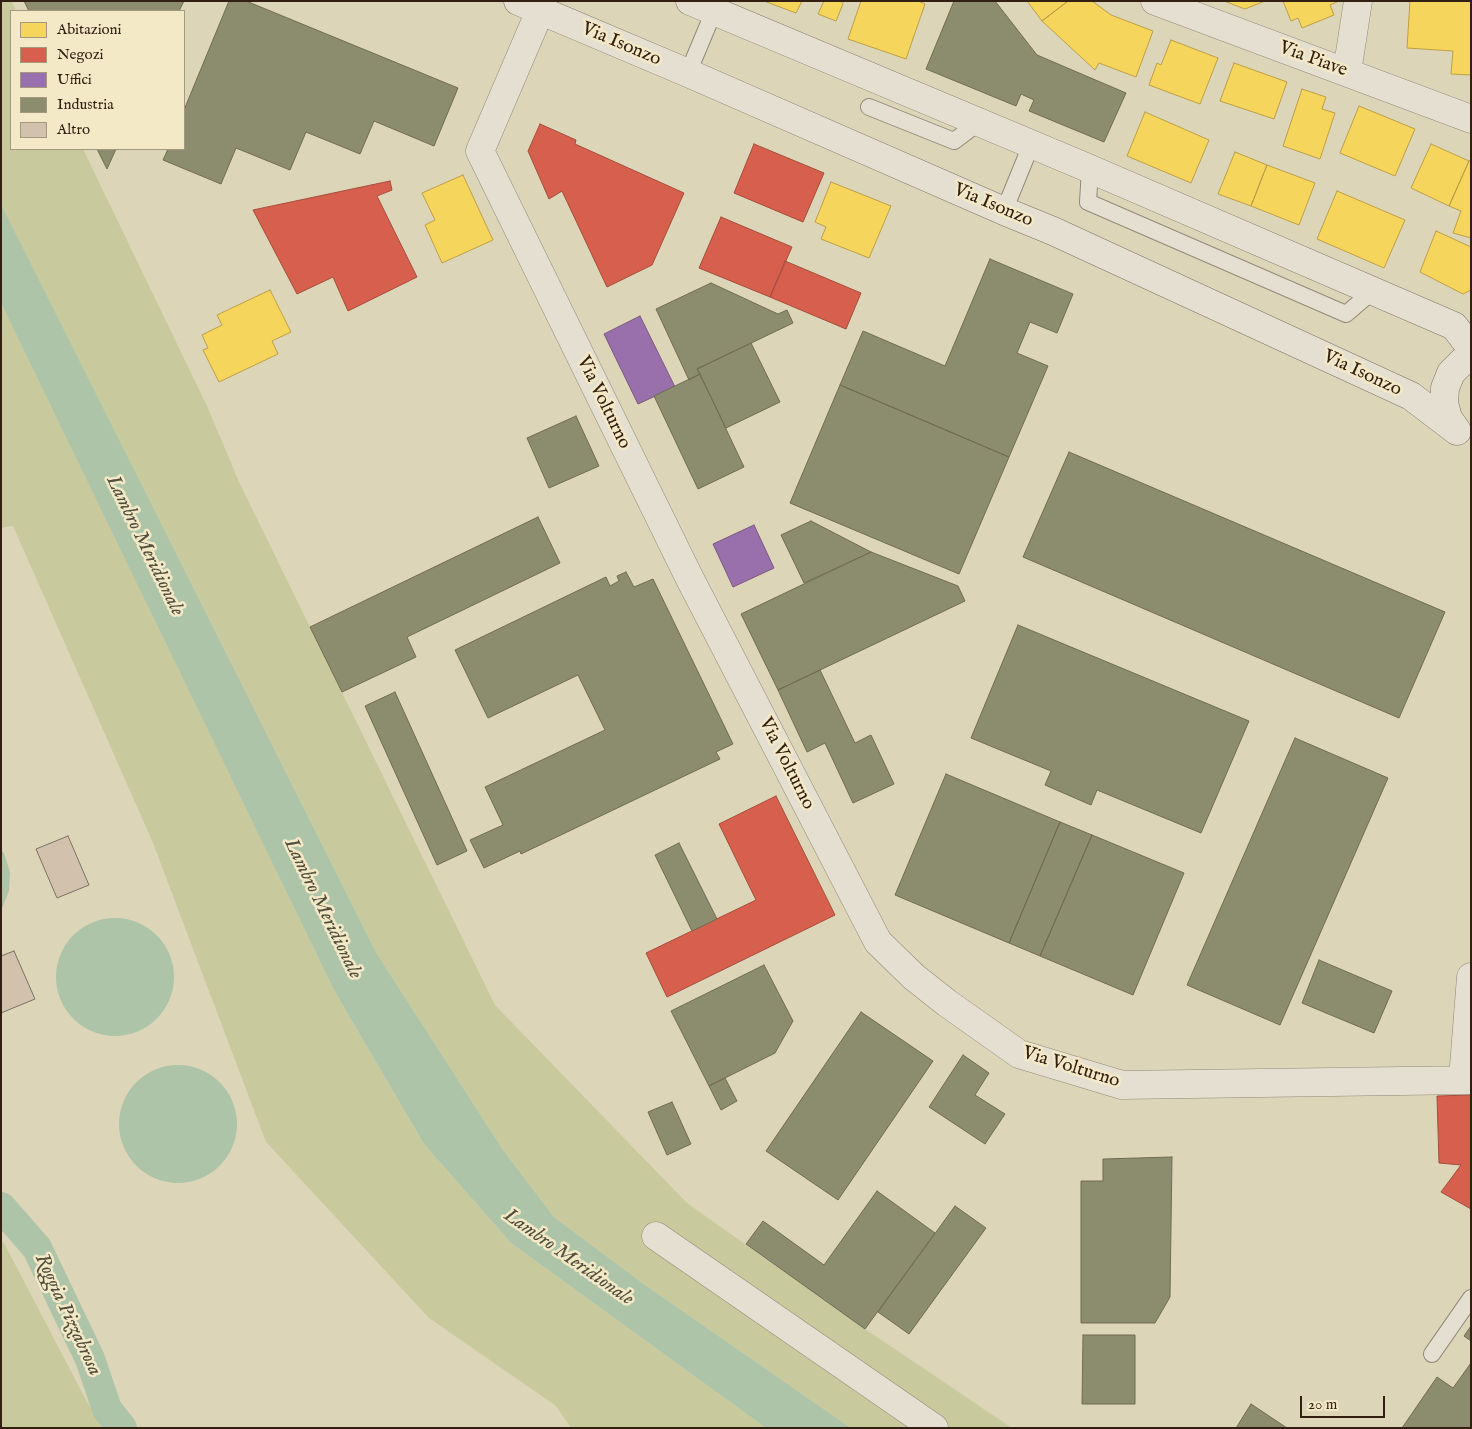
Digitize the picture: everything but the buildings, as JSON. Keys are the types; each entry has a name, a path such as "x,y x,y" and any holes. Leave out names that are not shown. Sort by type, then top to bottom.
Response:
{"street":[{"name":"Via Piave","path":"1155,1 1471,119"},
{"path":"1347,72 1358,1"},
{"name":"Via Isonzo","path":"534,5 1053,231 1411,396 1464,436"},
{"name":"Via Volturno","path":"534,5 480,151 689,577 878,942 920,982 1019,1054 1122,1085 1467,1080"},
{"path":"708,5 978,123 1090,169 1454,326 1471,348"},
{"path":"1464,436 1448,418 1444,403 1445,388 1451,373 1462,362 1471,357"},
{"path":"1467,1080 1471,977"},
{"path":"656,1236 934,1428"}],"lane":[{"path":"688,73 708,5"},
{"path":"869,107 954,141 978,123"},
{"path":"1004,211 1032,145"},
{"path":"1432,1354 1471,1298"}],"shaded area":[{"path":"1,1 12,1 16,10 10,10 10,150 83,150 207,406 240,484 495,1005 687,1203 865,1329 1012,1428 851,1428 645,1285 554,1217 503,1150 377,954 1,204"},
{"path":"1,303 335,992 424,1144 511,1243 766,1428 571,1428 556,1406 429,1318 266,1142 153,843 13,526 1,528"},
{"path":"1,1241 4,1243 86,1400 104,1428 1,1428"}],"water":[{"name":"Lambro Meridionale","path":"1,204 377,954 503,1150 554,1217 645,1285 851,1428 766,1428 511,1243 424,1144 335,992 1,303"},
{"path":"1,850 4,853 10,872 9,891 1,911"},
{"path":"115,918 137,923 157,935 169,955 174,977 169,999 157,1019 137,1031 115,1036 93,1031 73,1019 61,999 56,977 61,955 73,935 93,923"},
{"path":"178,1065 201,1070 220,1082 232,1101 237,1124 232,1147 220,1166 201,1178 178,1183 155,1178 136,1166 124,1147 119,1124 124,1101 136,1082 155,1070"}],"waterway":[{"name":"Roggia Pizzabrosa","path":"1,1207 37,1248 90,1359 107,1409 122,1428"}]}
